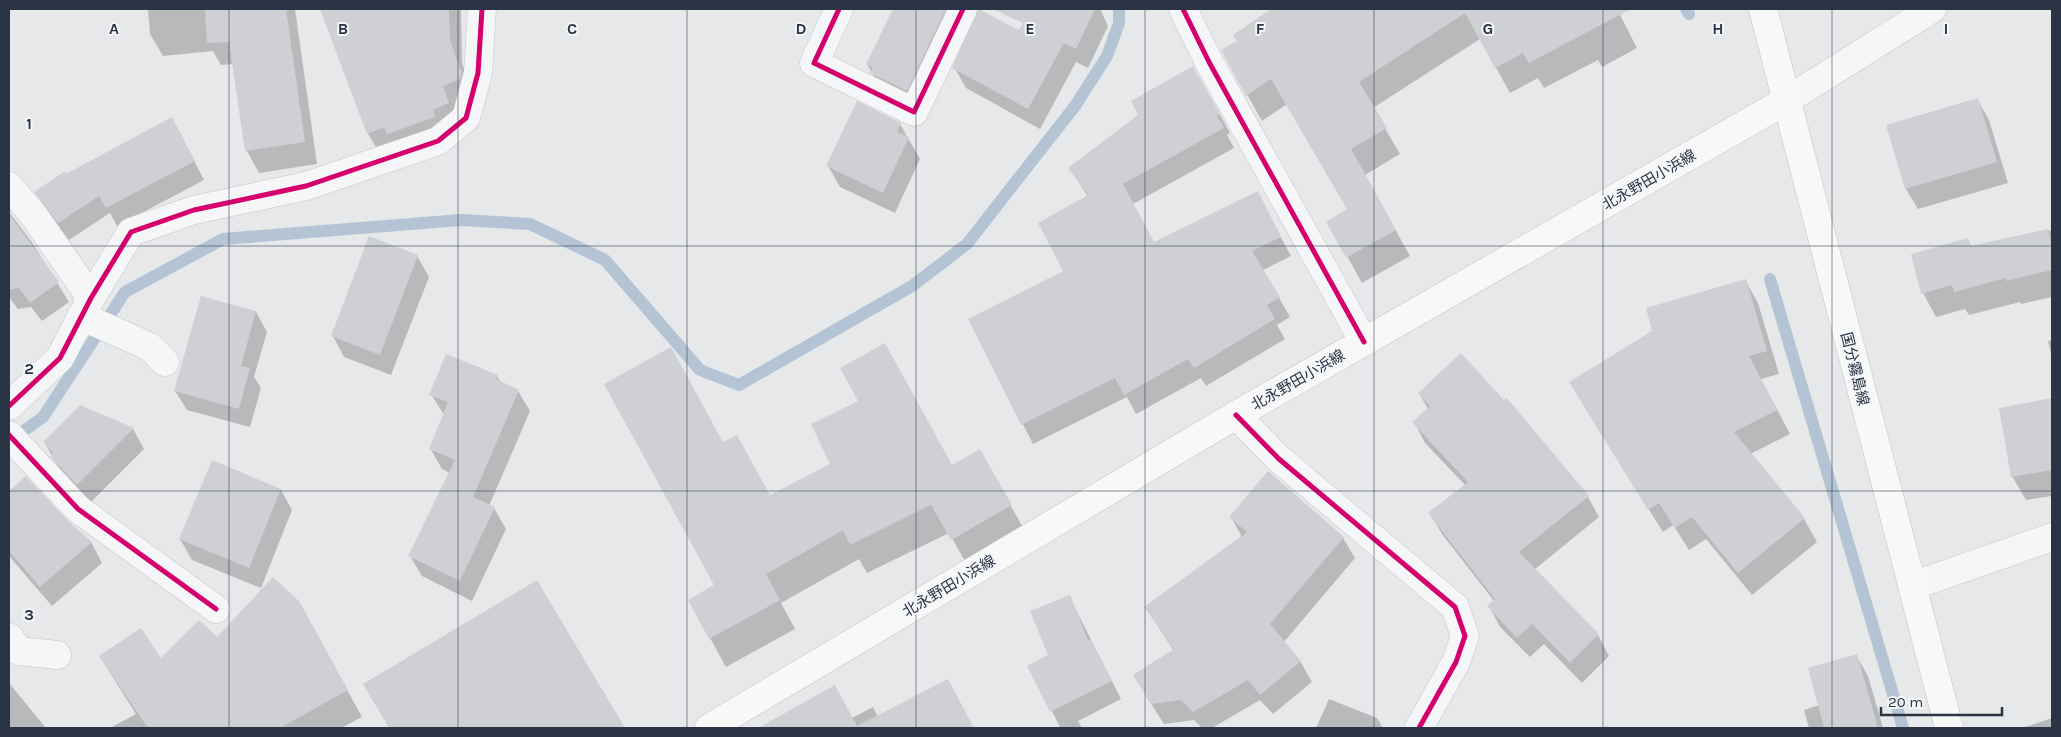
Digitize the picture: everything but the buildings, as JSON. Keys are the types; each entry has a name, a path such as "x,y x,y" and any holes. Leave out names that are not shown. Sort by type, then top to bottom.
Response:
{"main road":[{"name":"国分霧島線","path":"1763,9 1949,728"},
{"name":"北永野田小浜線","path":"709,728 1236,415 1786,100"}],"street":[{"path":"9,406 60,358 86,307 131,232 194,210 306,186 438,141 466,118 478,73 482,9"},
{"path":"839,9 814,63 914,112 963,9"},
{"path":"1183,9 1209,62 1364,342"},
{"path":"1786,100 1932,9"},
{"path":"9,186 35,217 86,307 128,337 150,347 165,362"},
{"path":"1236,415 1279,459 1455,607 1465,636 1456,662 1419,728"},
{"path":"9,435 78,509 216,609"},
{"path":"1912,586 2052,537"},
{"path":"9,637 20,651 57,655"}],"waterway":[{"path":"11,440 43,417 125,292 223,239 461,220 530,224 605,260 700,370 739,385 912,286 967,244 1075,106 1107,56 1119,23 1119,9"},
{"path":"1686,9 1689,14"},
{"path":"1770,279 1903,728"}],"cycle path":[{"path":"9,406 60,358 91,298 131,232 194,210 306,186 438,141 466,118 478,73 482,9"},
{"path":"839,9 814,63 914,112 963,9"},
{"path":"1183,9 1209,62 1364,342"},
{"path":"1236,415 1279,459 1455,607 1465,636 1456,662 1419,728"},
{"path":"9,435 78,509 216,609"}]}
